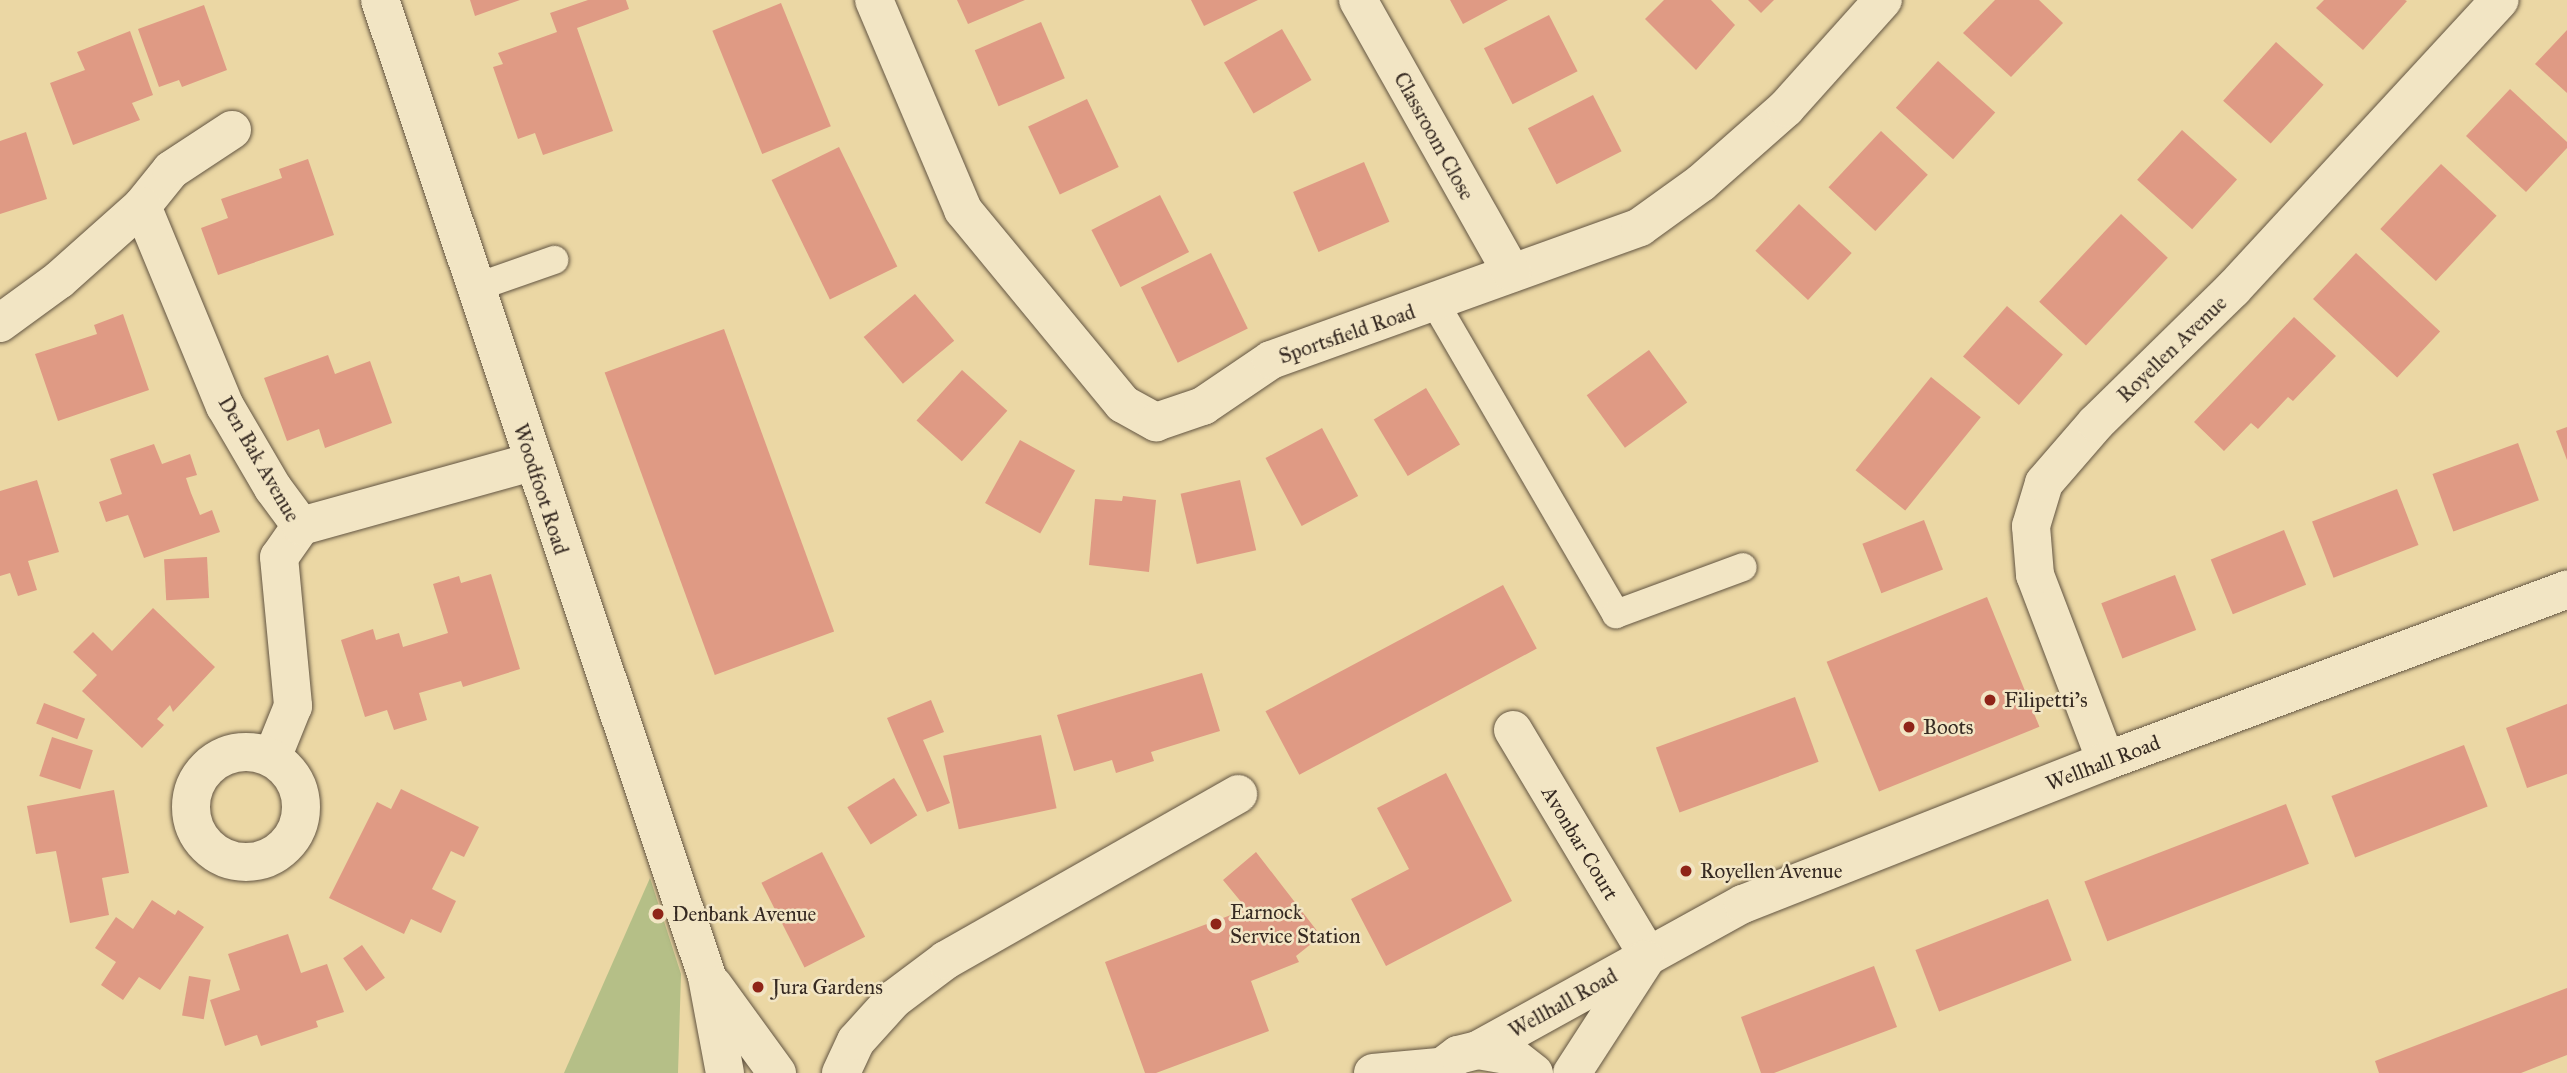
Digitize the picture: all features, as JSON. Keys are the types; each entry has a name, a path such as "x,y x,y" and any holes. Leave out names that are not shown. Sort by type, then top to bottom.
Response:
{"street":[{"name":"Woodfoot Road","path":"380,0 477,287 531,462 707,977 726,1073"},
{"name":"Sportsfield Road","path":"874,0 963,210 1123,404 1156,422 1203,406 1271,360 1640,227 1701,183 1786,108 1883,0"},
{"name":"Classroom Close","path":"1358,0 1511,272"},
{"name":"Royellen Avenue","path":"2106,761 2035,575 2031,526 2043,483 2096,424 2233,289 2500,0"},
{"path":"0,323 58,280 142,206 171,170 232,130"},
{"name":"Den Bak Avenue","path":"142,206 225,407 272,488 301,526 279,557 293,706 272,758"},
{"path":"301,526 531,462"},
{"name":"Wellhall Road","path":"1437,1070 1743,904 2106,761 2567,590"},
{"name":"Avonbar Court","path":"1513,730 1648,956"},
{"path":"841,1073 856,1041 894,999 946,960 1238,794"},
{"name":"Wellhall Road","path":"1572,1073 1648,956"},
{"name":"Woodfoot Road","path":"707,977 777,1073"},
{"path":"1478,1050 1512,1056 1534,1073"},
{"path":"1373,1073 1437,1070"}],"lane":[{"path":"477,287 554,260"},
{"path":"1435,303 1616,614 1743,567"}],"green space":[{"path":"650,878 681,974 678,1073 564,1073"}],"building":[{"path":"470,0 520,0 475,16"},
{"path":"588,0 626,0 629,9 577,28 613,131 543,155 535,133 518,139 493,67 503,64 498,53 557,32 550,13"},
{"path":"957,0 1025,0 968,24"},
{"path":"1191,0 1258,0 1204,26"},
{"path":"1450,0 1508,0 1463,24"},
{"path":"1664,0 1711,0 1735,25 1696,70 1645,19"},
{"path":"1748,0 1774,0 1761,13"},
{"path":"1995,0 2039,0 2063,23 2011,77 1963,33"},
{"path":"2324,0 2407,1 2363,50 2316,8"},
{"path":"781,3 831,126 762,154 712,31"},
{"path":"204,5 227,70 182,87 179,80 159,87 138,29"},
{"path":"1549,15 1578,71 1513,104 1484,48"},
{"path":"1041,22 1065,78 999,106 975,50"},
{"path":"1282,29 1312,80 1253,114 1224,62"},
{"path":"2567,30 2567,93 2535,64"},
{"path":"130,31 153,95 132,103 140,120 73,145 50,83 85,70 77,52"},
{"path":"2276,42 2324,85 2271,144 2223,101"},
{"path":"1938,61 1995,113 1953,159 1896,108"},
{"path":"2510,89 2567,142 2567,148 2526,192 2466,136"},
{"path":"1593,95 1622,151 1557,184 1528,128"},
{"path":"1087,99 1119,167 1060,194 1028,126"},
{"path":"2182,130 2237,180 2192,229 2137,180"},
{"path":"1881,131 1928,175 1875,231 1828,187"},
{"path":"26,132 47,199 0,214 0,141"},
{"path":"839,147 897,267 830,299 772,180"},
{"path":"308,159 334,235 218,275 201,228 228,218 221,199 282,178 279,169"},
{"path":"1364,162 1389,222 1319,252 1293,192"},
{"path":"2441,164 2497,216 2436,281 2380,229"},
{"path":"1160,195 1189,252 1120,287 1091,230"},
{"path":"1799,204 1852,253 1808,300 1755,251"},
{"path":"2121,214 2168,258 2086,345 2039,302"},
{"path":"1211,253 1248,328 1178,363 1141,287"},
{"path":"2356,253 2440,331 2397,378 2313,299"},
{"path":"915,294 954,341 903,384 864,337"},
{"path":"2007,306 2063,355 2019,405 1963,357"},
{"path":"123,314 149,390 58,421 35,354 97,334 94,325"},
{"path":"2294,317 2336,356 2293,401 2288,397 2258,429 2251,423 2224,451 2194,422"},
{"path":"724,329 834,632 715,675 605,372"},
{"path":"1649,350 1687,403 1625,448 1587,395"},
{"path":"328,355 335,374 370,361 392,423 325,448 319,429 287,441 264,378"},
{"path":"962,370 1007,411 962,461 916,421"},
{"path":"1931,377 1981,417 1905,511 1855,470"},
{"path":"1426,388 1460,445 1408,476 1374,419"},
{"path":"2567,427 2567,460 2556,431"},
{"path":"1322,428 1358,496 1302,526 1265,458"},
{"path":"1020,440 1075,471 1040,534 985,503"},
{"path":"2518,443 2539,500 2453,531 2432,474"},
{"path":"154,444 162,464 190,454 197,475 186,478 191,493 200,515 212,510 220,532 144,558 128,515 106,522 99,502 122,494 110,459"},
{"path":"37,480 59,552 28,561 37,590 18,596 10,573 0,576 0,491"},
{"path":"1240,480 1256,550 1197,564 1181,494"},
{"path":"2397,489 2419,545 2334,578 2312,522"},
{"path":"1123,496 1156,500 1149,572 1089,565 1095,499 1122,501"},
{"path":"1924,520 1943,569 1881,593 1862,544"},
{"path":"2284,530 2306,585 2233,614 2211,560"},
{"path":"207,557 209,598 166,600 164,559"},
{"path":"491,574 520,669 463,687 461,681 419,693 427,720 394,730 387,710 365,717 341,640 373,629 376,640 399,633 403,647 448,633 433,584 459,576 461,583"},
{"path":"2175,575 2196,630 2122,658 2101,603"},
{"path":"1503,585 1537,649 1299,775 1265,711"},
{"path":"1987,597 2039,727 1879,792 1827,662"},
{"path":"153,608 215,667 173,712 170,705 157,719 164,725 142,748 82,691 97,675 73,652 93,632 112,651"},
{"path":"1202,673 1220,731 1151,752 1154,761 1116,773 1112,760 1074,771 1057,715"},
{"path":"1795,697 1819,762 1680,812 1656,748"},
{"path":"931,700 944,732 923,740 950,803 927,812 887,718"},
{"path":"44,703 85,719 77,739 36,724"},
{"path":"2567,704 2567,774 2527,788 2506,728"},
{"path":"1041,735 1057,808 959,829 943,756"},
{"path":"52,737 93,750 80,789 39,776"},
{"path":"2464,745 2488,807 2355,858 2331,796"},
{"path":"1446,773 1512,901 1386,966 1351,899 1409,869 1377,808"},
{"path":"894,778 917,815 871,844 847,807"},
{"path":"401,789 479,827 464,857 451,851 432,889 456,901 441,933 411,919 404,934 329,898 377,802 391,809"},
{"path":"114,790 129,873 102,878 109,915 70,923 56,851 36,854 27,806"},
{"path":"2286,804 2309,864 2107,941 2084,881"},
{"path":"822,852 865,937 805,968 761,883"},
{"path":"1256,852 1321,936 1296,956 1299,962 1251,981 1269,1031 1156,1073 1145,1073 1105,962 1247,909 1223,880"},
{"path":"2048,899 2072,961 1939,1012 1915,950"},
{"path":"152,900 175,915 178,910 204,927 160,990 139,977 123,1000 101,985 116,962 95,948 116,917 133,929"},
{"path":"288,934 301,973 327,964 344,1012 316,1021 318,1027 261,1046 257,1035 225,1046 210,1000 240,990 228,954"},
{"path":"362,945 385,978 366,991 343,958"},
{"path":"1874,966 1897,1027 1774,1073 1761,1073 1741,1017"},
{"path":"189,976 211,980 204,1019 182,1015"},
{"path":"2567,988 2567,1055 2521,1073 2379,1073 2375,1061"}],"place":[{"name":"Filipetti's","path":"1990,700"},
{"name":"Boots","path":"1909,727"},
{"name":"Royellen Avenue","path":"1686,871"},
{"name":"Denbank Avenue","path":"658,914"},
{"name":"Earnock Service Station","path":"1216,924"},
{"name":"Jura Gardens","path":"758,987"}]}
